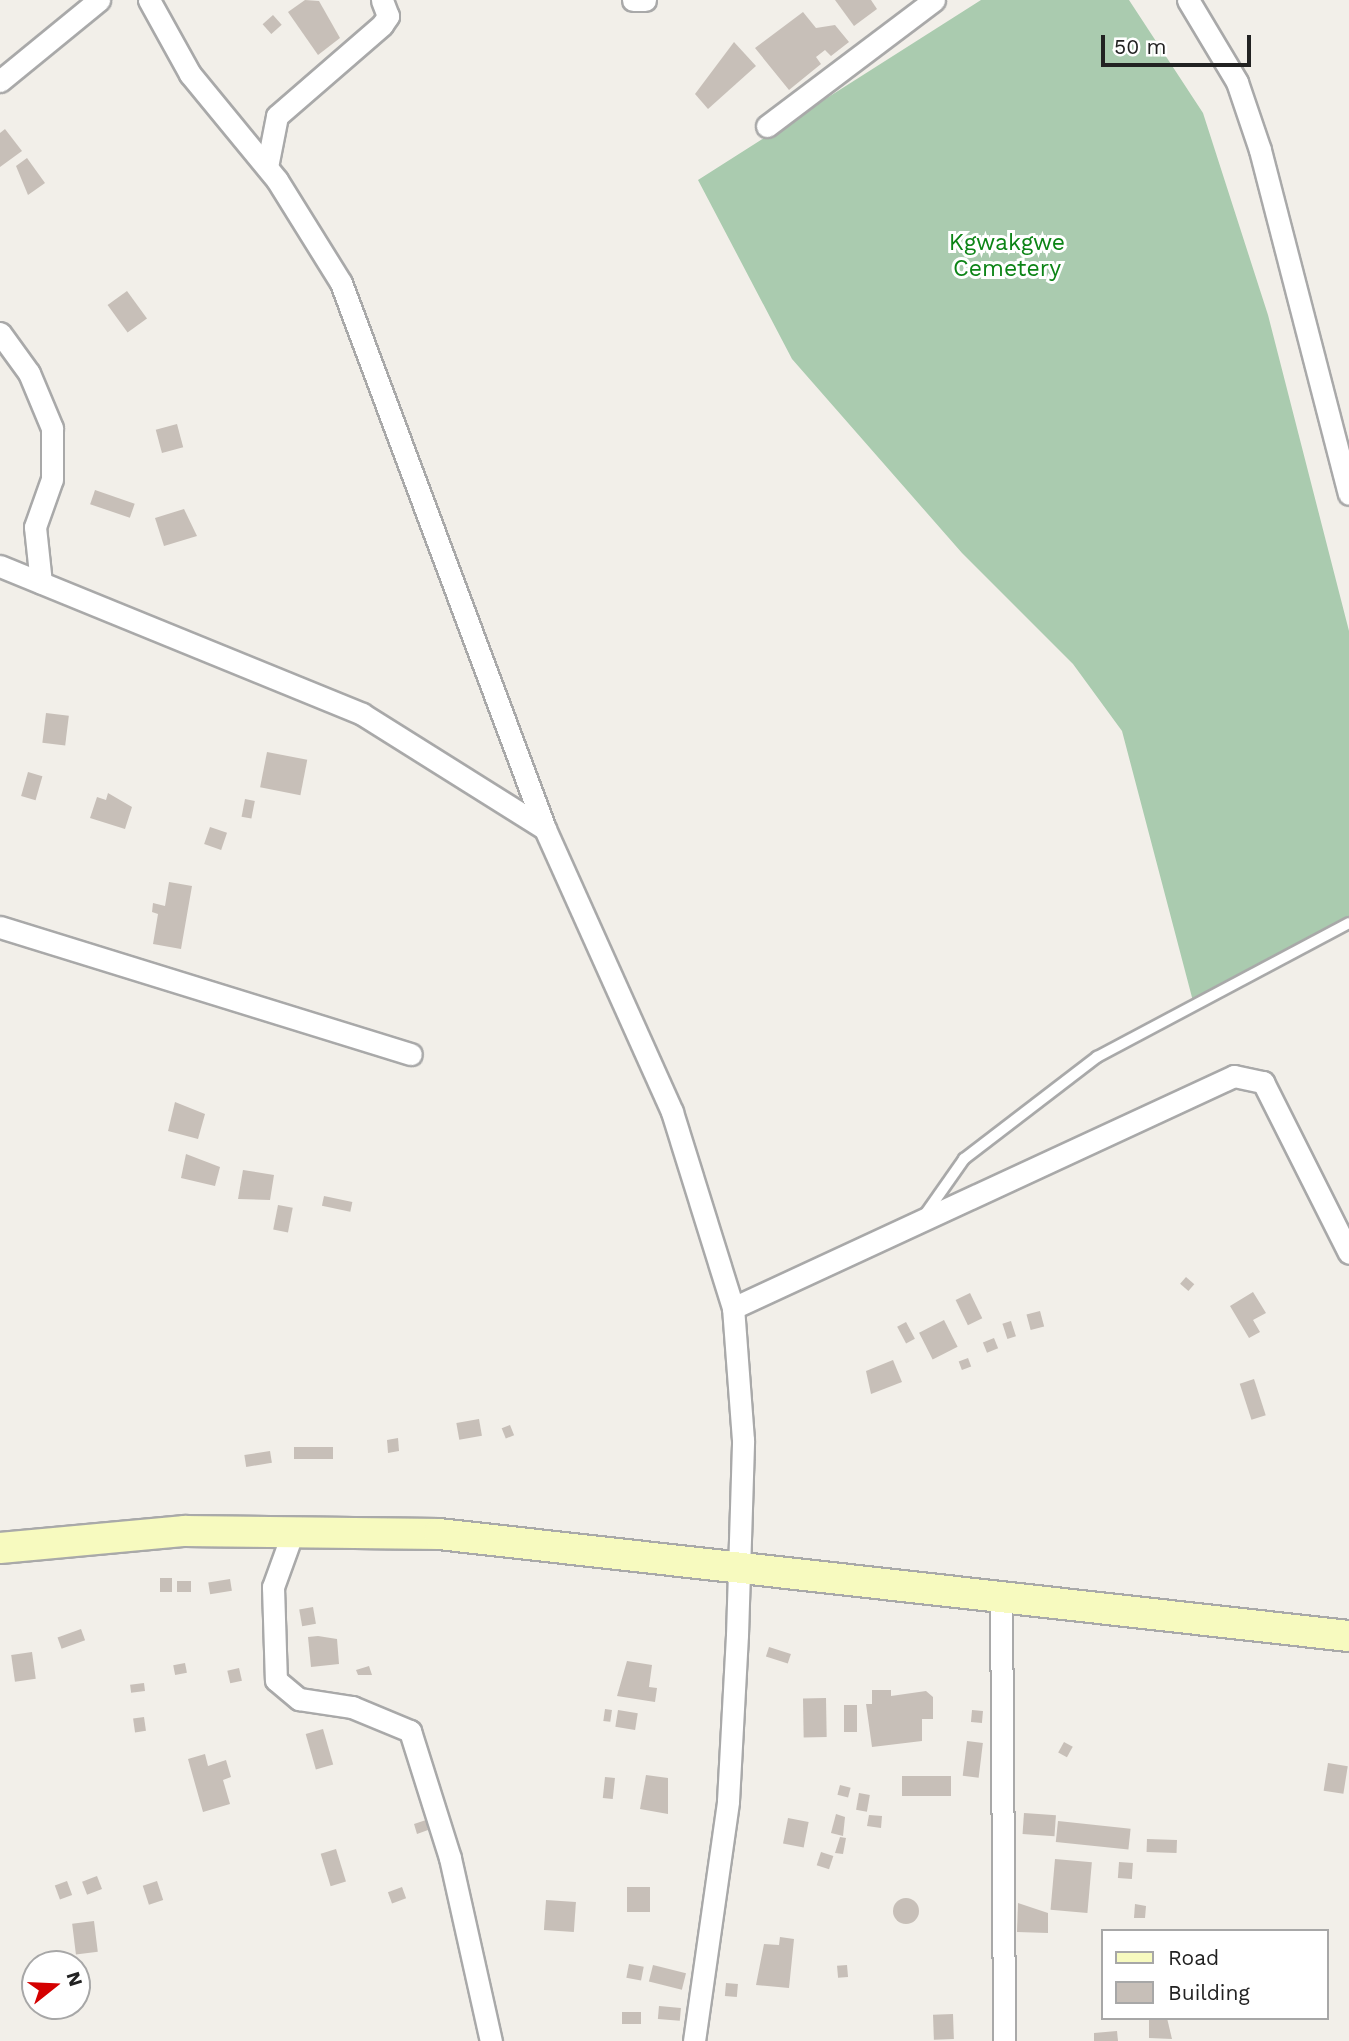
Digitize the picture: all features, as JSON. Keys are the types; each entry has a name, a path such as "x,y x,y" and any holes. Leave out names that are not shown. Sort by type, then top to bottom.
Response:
{"street":[{"path":"0,81 99,0"},
{"path":"149,0 190,74 267,167 341,283 545,829 672,1112 733,1308 743,1440 728,1801 694,2041"},
{"path":"267,167 277,116 382,25 388,16 382,0"},
{"path":"633,0 645,0"},
{"path":"766,126 934,0"},
{"path":"1188,0 1237,82 1260,150 1349,495"},
{"path":"0,333 29,373 52,428 52,479 35,527 40,583"},
{"path":"0,566 362,714 545,829"},
{"path":"0,927 411,1054"},
{"path":"733,1308 919,1225 1234,1076 1252,1075 1271,1094 1349,1253"},
{"path":"294,1529 273,1587 276,1680 299,1699 352,1707 410,1731 450,1857 491,2041"},
{"path":"0,1548 185,1531 294,1529 439,1534 739,1563 1349,1636"},
{"path":"1001,1595 1004,2041"}],"lane":[{"path":"919,1225 964,1159 1097,1057 1349,923"}],"green space":[{"name":"Kgwakgwe Cemetery","path":"981,0 1129,0 1203,113 1268,315 1349,631 1349,923 1194,1005 1122,731 1073,664 962,553 792,359 698,180"}],"building":[{"path":"305,0 319,1 340,38 318,55 288,12"},
{"path":"835,0 871,0 877,9 854,26"},
{"path":"803,12 816,28 835,25 849,42 831,56 825,50 816,57 821,64 789,90 755,48"},
{"path":"273,15 282,25 271,34 263,24"},
{"path":"734,42 756,66 708,109 695,94"},
{"path":"5,129 22,151 0,167 0,133"},
{"path":"27,158 45,183 28,195 16,166"},
{"path":"127,291 147,319 128,333 108,305"},
{"path":"177,424 183,447 162,453 156,430"},
{"path":"95,490 135,504 130,518 90,504"},
{"path":"184,509 197,536 164,546 155,518"},
{"path":"46,713 69,716 65,746 42,743"},
{"path":"267,752 307,760 300,795 260,787"},
{"path":"28,772 42,776 36,800 21,796"},
{"path":"108,793 132,807 125,829 90,818 97,797 106,800"},
{"path":"245,799 255,801 251,819 242,817"},
{"path":"210,827 227,833 221,850 204,844"},
{"path":"169,882 192,886 181,949 153,944 158,914 152,912 153,903 165,906"},
{"path":"175,1102 205,1114 198,1139 168,1131"},
{"path":"186,1154 220,1167 215,1186 181,1178"},
{"path":"243,1170 274,1175 270,1200 238,1199"},
{"path":"324,1196 352,1202 350,1212 322,1206"},
{"path":"278,1205 293,1208 288,1232 273,1230"},
{"path":"1186,1277 1194,1284 1188,1291 1180,1284"},
{"path":"1253,1292 1266,1313 1253,1320 1260,1332 1249,1338 1230,1306"},
{"path":"970,1293 982,1318 968,1325 956,1300"},
{"path":"1040,1311 1044,1326 1031,1330 1026,1315"},
{"path":"944,1320 958,1347 933,1359 919,1333"},
{"path":"1011,1321 1016,1336 1007,1339 1002,1324"},
{"path":"906,1322 915,1339 906,1343 897,1327"},
{"path":"994,1338 998,1348 987,1353 983,1342"},
{"path":"968,1358 971,1366 962,1370 959,1362"},
{"path":"893,1360 902,1382 871,1394 866,1371"},
{"path":"1254,1379 1266,1415 1251,1420 1240,1384"},
{"path":"479,1419 482,1436 459,1440 456,1423"},
{"path":"510,1425 514,1435 506,1439 502,1428"},
{"path":"398,1438 399,1451 388,1453 387,1440"},
{"path":"294,1447 333,1447 333,1459 294,1459"},
{"path":"270,1451 272,1463 246,1467 244,1455"},
{"path":"160,1578 172,1578 172,1592 160,1592"},
{"path":"230,1579 232,1591 210,1594 208,1582"},
{"path":"177,1581 191,1581 191,1592 177,1592"},
{"path":"313,1607 316,1624 302,1626 299,1609"},
{"path":"81,1629 85,1640 62,1649 58,1638"},
{"path":"308,1637 337,1639 339,1664 311,1667"},
{"path":"769,1647 791,1654 788,1664 766,1657"},
{"path":"32,1652 36,1679 15,1682 11,1655"},
{"path":"627,1661 652,1665 649,1687 657,1688 655,1702 617,1696"},
{"path":"185,1663 187,1673 175,1675 173,1665"},
{"path":"369,1666 372,1675 358,1675 356,1670"},
{"path":"239,1668 242,1681 230,1683 227,1671"},
{"path":"144,1683 145,1691 131,1693 130,1685"},
{"path":"872,1690 891,1690 891,1696 926,1691 933,1697 933,1719 922,1719 922,1741 872,1747 866,1704 872,1704"},
{"path":"803,1698 826,1698 827,1737 804,1737"},
{"path":"844,1705 857,1705 857,1732 844,1732"},
{"path":"605,1709 612,1710 610,1722 603,1721"},
{"path":"618,1710 638,1713 635,1730 615,1727"},
{"path":"972,1710 983,1711 982,1723 971,1722"},
{"path":"144,1717 146,1731 135,1732 133,1719"},
{"path":"323,1729 333,1765 316,1770 306,1734"},
{"path":"967,1741 983,1743 979,1778 963,1776"},
{"path":"1064,1742 1073,1747 1067,1757 1058,1752"},
{"path":"205,1754 208,1766 226,1760 231,1777 223,1780 230,1804 203,1812 188,1759"},
{"path":"1328,1763 1348,1766 1343,1794 1324,1791"},
{"path":"646,1775 668,1778 668,1814 640,1809"},
{"path":"902,1776 951,1776 951,1796 902,1796"},
{"path":"605,1777 615,1778 613,1799 603,1798"},
{"path":"840,1785 851,1788 848,1798 837,1795"},
{"path":"859,1793 870,1795 867,1812 856,1810"},
{"path":"1024,1813 1056,1815 1054,1836 1023,1834"},
{"path":"836,1814 845,1817 843,1836 831,1833"},
{"path":"869,1815 882,1816 881,1828 867,1826"},
{"path":"788,1818 809,1822 804,1848 783,1844"},
{"path":"426,1820 428,1830 417,1834 414,1824"},
{"path":"1058,1821 1131,1829 1128,1850 1056,1842"},
{"path":"840,1837 846,1838 843,1854 835,1853"},
{"path":"1147,1839 1177,1840 1177,1853 1147,1852"},
{"path":"336,1849 346,1882 331,1886 321,1854"},
{"path":"821,1852 833,1856 829,1869 817,1865"},
{"path":"1055,1859 1092,1862 1087,1913 1051,1910"},
{"path":"1119,1862 1133,1863 1132,1879 1118,1878"},
{"path":"97,1876 102,1889 87,1895 82,1882"},
{"path":"67,1881 72,1895 60,1900 55,1885"},
{"path":"157,1881 163,1900 149,1905 143,1886"},
{"path":"402,1887 406,1898 392,1903 388,1892"},
{"path":"627,1887 650,1887 650,1912 627,1912"},
{"path":"906,1898 915,1902 919,1911 915,1920 906,1924 897,1920 893,1911 897,1902"},
{"path":"546,1900 576,1902 574,1932 544,1930"},
{"path":"1018,1903 1048,1913 1048,1933 1017,1932"},
{"path":"1135,1904 1146,1906 1145,1918 1134,1918"},
{"path":"94,1921 98,1952 75,1950 72,1924"},
{"path":"780,1937 794,1939 789,1988 756,1985 764,1944 779,1945"},
{"path":"629,1964 644,1967 641,1981 626,1978"},
{"path":"653,1965 686,1973 682,1990 649,1981"},
{"path":"847,1965 848,1977 838,1978 837,1966"},
{"path":"726,1983 738,1984 737,1997 725,1996"},
{"path":"659,2006 681,2008 680,2021 658,2019"},
{"path":"622,2012 641,2012 641,2024 622,2024"},
{"path":"953,2014 954,2039 934,2040 933,2015"},
{"path":"1149,2020 1167,2020 1172,2039 1149,2038"},
{"path":"1117,2031 1118,2041 1094,2041 1094,2033"}]}
